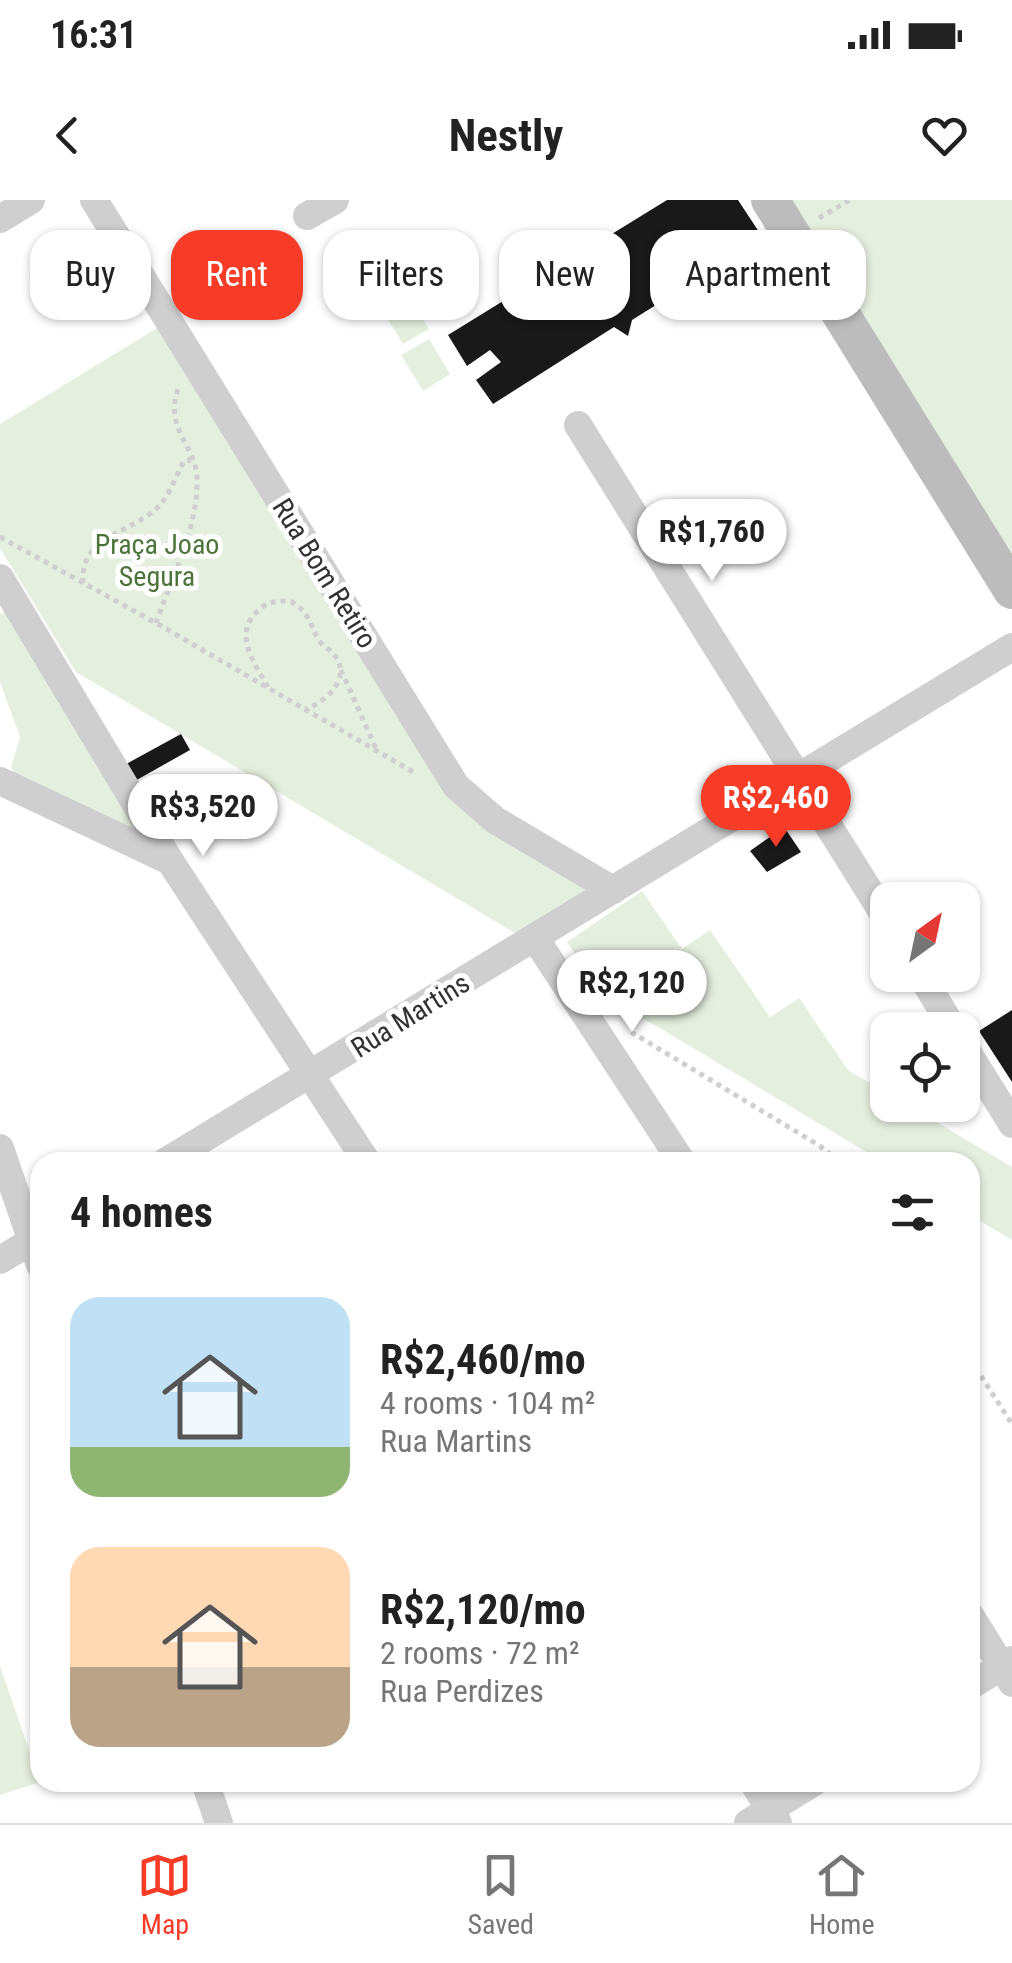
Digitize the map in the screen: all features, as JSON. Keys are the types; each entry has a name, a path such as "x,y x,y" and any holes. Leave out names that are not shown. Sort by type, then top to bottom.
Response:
{"street":[{"path":"0,220 30,200"},
{"name":"Rua Bom Retiro","path":"94,200 456,786 496,820 613,890"},
{"path":"307,216 335,200"},
{"path":"770,200 1012,590"},
{"path":"578,425 870,892"},
{"path":"0,578 170,861 361,1152"},
{"name":"Rua Martins","path":"182,1152 1012,647"},
{"path":"0,781 170,861"},
{"path":"535,938 675,1152"},
{"path":"980,1072 1012,1124"},
{"path":"0,1148 30,1229"},
{"path":"0,1260 30,1250"},
{"path":"980,1629 1008,1670 980,1682"},
{"path":"216,1792 220,1823"},
{"path":"756,1792 765,1819 801,1792"}],"path":[{"path":"156,622 193,518 195,462 176,426 173,405 194,361"},
{"path":"83,582 83,566 97,544 155,510 184,460 195,462"},
{"path":"0,537 156,622 428,781"},
{"path":"269,688 245,640 252,616 270,602 292,602 304,609 320,642 335,656 378,752"},
{"path":"305,710 332,693 339,668"},
{"path":"623,1028 828,1152"},
{"path":"980,1374 1012,1424"}],"green space":[{"path":"791,200 1012,200 1012,556 865,320 866,230 810,230"},
{"path":"388,320 424,320 429,329 403,344"},
{"name":"Praça Joao Segura","path":"162,325 435,769 599,890 520,936 76,672 0,548 0,424"},
{"path":"429,339 450,374 423,391 401,355"},
{"path":"16,607 157,843 17,780 11,767 20,737 0,682 0,614"},
{"path":"642,891 682,949 710,930 770,1017 799,998 848,1070 870,1083 870,1122 937,1122 1012,1167 1012,1240 980,1221 980,1152 866,1152 601,993 567,942"},
{"path":"0,1666 30,1753 30,1785 0,1795"}],"building":[{"path":"667,200 738,200 758,230 650,230 650,309 632,320 628,336 614,327 493,404 476,380 501,362 490,350 467,366 448,335 479,320 479,316 499,304 499,320 630,320 630,230 618,230"},
{"path":"181,734 190,750 126,786 117,769"},
{"path":"784,827 801,852 767,872 750,851"},
{"path":"1012,1010 1012,1082 980,1033"}]}
